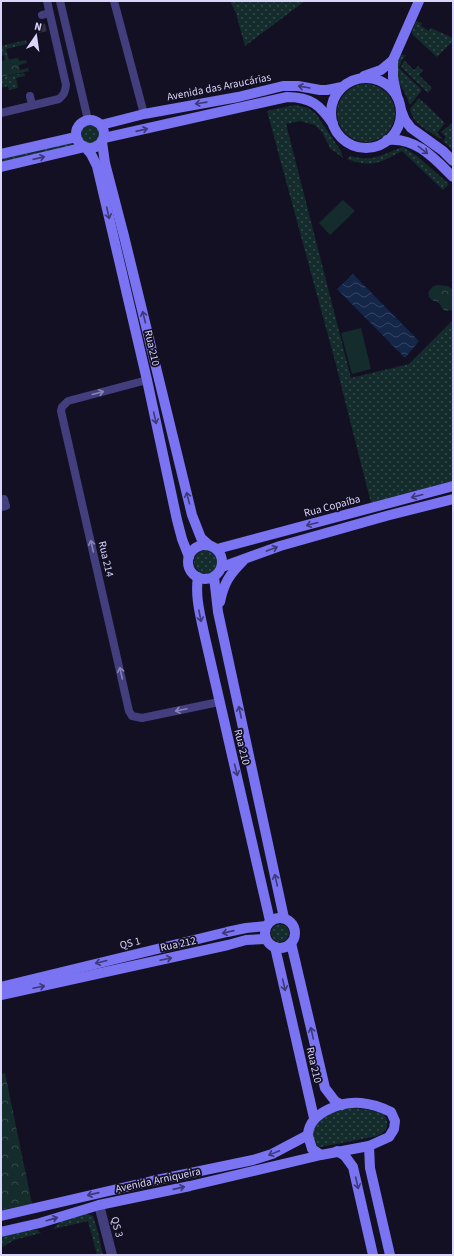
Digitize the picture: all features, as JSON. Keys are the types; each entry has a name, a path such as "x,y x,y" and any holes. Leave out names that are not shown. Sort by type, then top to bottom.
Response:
{"main road":[{"path":"393,60 381,70 350,81 335,95 331,114 333,124 338,134 345,141 355,146 372,147 387,140 395,131 400,120 399,104 393,78 393,60 416,6"},
{"path":"360,78 372,78 383,82 392,90 405,120 411,128 443,151 453,161"},
{"name":"Avenida das Araucárias","path":"101,125 144,114 239,97 283,86 298,86 320,90 342,87"},
{"path":"267,90 266,96 269,101"},
{"path":"239,97 242,102 241,108"},
{"name":"Avenida das Araucárias","path":"103,140 287,97 308,99 325,112 333,124"},
{"path":"1,167 85,148 95,148 103,140 104,131 101,125 93,120 84,121 77,128 76,137 85,148"},
{"path":"1,154 76,137"},
{"name":"Rua 210","path":"103,140 104,163 126,243 192,514 201,538 213,547"},
{"path":"387,140 407,140 415,144 439,163 453,177"},
{"name":"Rua 210","path":"85,148 91,154 97,166 147,380 179,526 189,557"},
{"name":"Rua Copaíba","path":"213,547 237,544 453,486"},
{"path":"222,567 280,546 453,499"},
{"path":"192,514 206,535 226,543 237,544"},
{"path":"203,545 213,547 222,558 222,567 214,577 209,579 198,578 189,569 189,557 197,547 203,545"},
{"path":"218,612 225,584 229,576 246,559"},
{"name":"Rua 210","path":"214,577 218,612 284,918"},
{"name":"Rua 210","path":"198,578 196,588 197,601 219,702 238,778 268,923"},
{"path":"279,917 284,918 295,928 294,938 291,943 284,947 275,947 266,939 265,930 268,923 279,917"},
{"name":"QS 1","path":"1,987 268,923"},
{"name":"Rua 212","path":"1,995 246,940 266,939"},
{"name":"Rua 210","path":"291,943 325,1088 335,1101 342,1105"},
{"name":"Rua 210","path":"275,947 314,1118"},
{"name":"Avenida Arniqueira","path":"1,1232 99,1205 190,1186 321,1155 369,1146 389,1137 394,1130 395,1121 391,1112 377,1106 359,1103 342,1105"},
{"path":"321,1155 312,1149 308,1135 314,1118 326,1110 342,1105"},
{"name":"Avenida Arniqueira","path":"1,1216 152,1181 253,1160 272,1154 308,1135"},
{"path":"369,1146 370,1168 390,1255"},
{"path":"337,1152 346,1156 353,1167 373,1255"},
{"path":"30,1209 34,1224"}],"street":[{"path":"1,113 59,99 63,95 66,85 46,17 47,1"},
{"path":"60,1 88,120"},
{"path":"114,1 144,114"},
{"path":"33,96 34,105"},
{"name":"Rua 214","path":"147,380 68,402 62,407 61,411 129,711 132,716 142,718 219,702"},
{"path":"1,500 4,499 6,506 1,507"},
{"name":"QS 3","path":"99,1205 112,1255"}],"green space":[{"path":"230,1 305,1 245,46 236,13"},
{"path":"416,21 422,23 421,26 429,31 431,28 453,38 453,41 437,57 413,35 412,32"},
{"path":"26,40 27,44 6,49 9,60 5,61 4,55 1,56 1,46"},
{"path":"400,55 406,55 399,68 422,90 411,104 409,104 407,97 398,81 395,64"},
{"path":"18,58 19,61 26,60 27,63 19,65 20,70 28,68 29,71 1,77 1,61"},
{"path":"404,60 414,70 418,66 423,71 419,75 432,88 428,93 401,67"},
{"path":"24,73 25,76 16,78 18,88 9,90 8,86 1,88 1,77"},
{"path":"366,84 382,89 390,97 395,113 390,129 382,137 366,142 350,137 342,129 337,113 342,97 350,89"},
{"path":"419,98 445,123 437,133 442,138 440,139 426,130 417,123 411,114 410,109"},
{"path":"295,105 308,108 316,114 341,151 343,158 330,148 322,132 315,125 300,121 286,124 351,378 409,364 453,320 453,481 371,503 335,361 267,111"},
{"path":"452,123 453,150 443,141 446,137 441,132"},
{"path":"91,124 99,127 102,135 99,143 91,146 83,143 80,135 83,127"},
{"path":"75,141 76,145 1,162 1,159"},
{"path":"403,147 417,156 449,184 443,190 402,151 388,159 369,164 347,159 350,156 358,158 376,157"},
{"path":"343,200 355,211 330,235 319,223"},
{"path":"437,285 448,286 453,290 453,310 445,311 439,303 430,298 429,291 432,287"},
{"path":"361,328 371,369 352,374 341,333"},
{"path":"206,550 215,553 218,562 215,571 206,574 197,571 194,562 197,553"},
{"path":"280,924 286,927 289,933 286,939 280,942 274,939 271,933 274,927"},
{"path":"5,1073 32,1204 1,1210 1,1074"},
{"path":"342,1108 363,1109 384,1114 387,1121 386,1130 377,1136 321,1147 316,1146 311,1134 313,1129 324,1118"},
{"path":"87,1214 93,1216 103,1255 97,1255 88,1221 53,1229 61,1221"},
{"path":"30,1229 37,1230 41,1233 14,1240 1,1248 1,1237"}],"water":[{"path":"353,274 419,341 405,358 337,289"}],"tunnel":[{"path":"38,29 52,26"}]}
